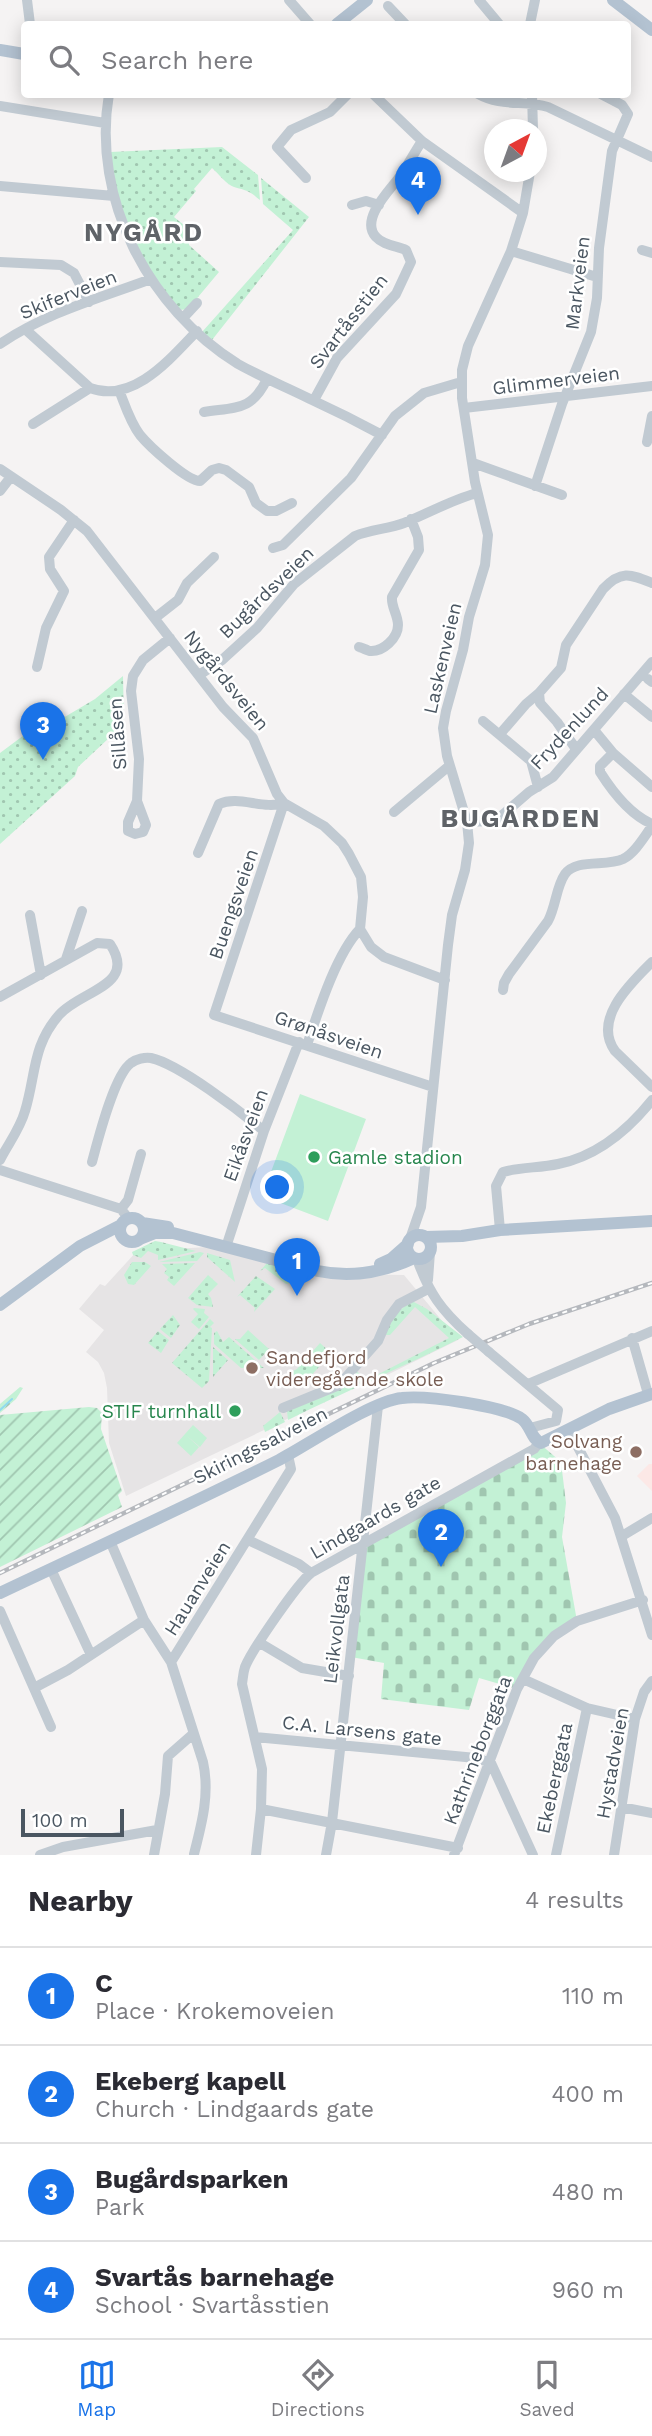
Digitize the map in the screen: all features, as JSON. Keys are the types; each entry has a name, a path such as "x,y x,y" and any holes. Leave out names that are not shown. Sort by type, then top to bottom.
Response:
{"main road":[{"path":"341,21 368,0"},
{"path":"612,0 652,30"},
{"path":"0,51 21,54"},
{"path":"0,1305 123,1218 136,1218 142,1223 185,1230 340,1268 383,1263 418,1235 462,1236 500,1230 652,1221"},
{"path":"123,1218 122,1235 134,1239"},
{"path":"134,1239 144,1230 142,1223"},
{"path":"80,1246 111,1237 134,1239 155,1233 173,1233 318,1271 340,1274 377,1271 425,1258 430,1252 462,1236"},
{"path":"426,1237 431,1244 430,1252"},
{"path":"409,1242 409,1253 415,1259"},
{"path":"540,1443 549,1441 609,1409 650,1394"},
{"name":"Skiringssalveien","path":"0,1593 288,1455 378,1406 402,1398 447,1400 514,1415 524,1420 536,1441 540,1443"}],"street":[{"path":"27,0 30,21"},
{"path":"289,0 307,21"},
{"path":"480,0 497,21"},
{"path":"531,21 535,0"},
{"path":"388,6 401,21"},
{"path":"108,98 105,123 114,196 126,235 150,279 183,318 237,363 382,435"},
{"path":"306,178 277,147 291,130 330,111 344,98"},
{"path":"377,98 422,141 523,214"},
{"path":"491,98 514,105 532,99 652,157"},
{"name":"Markveien","path":"535,486 565,397 591,332 597,298 602,225 616,139 628,114 622,106 608,98"},
{"path":"532,99 533,119"},
{"path":"0,106 105,123"},
{"name":"Svartåsstien","path":"314,400 337,358 396,294 411,262 407,250 380,241 374,236 372,219 422,141"},
{"name":"Laskenveien","path":"409,1242 421,1207 452,915 468,852 467,822 449,766 443,735 446,711 488,548 488,529 477,493 461,382 468,346 511,251 523,214 528,182"},
{"path":"0,186 114,196"},
{"path":"352,205 366,201 379,205"},
{"path":"511,251 597,277"},
{"path":"0,262 61,265 68,268 80,282 89,302"},
{"name":"Skiferveien","path":"0,344 25,329 150,279"},
{"path":"183,318 197,303"},
{"path":"25,329 90,388 100,391 135,386 155,372 197,331"},
{"path":"204,412 242,406 253,401 267,379"},
{"path":"273,548 283,545 351,478 395,416 424,393 461,382"},
{"name":"Glimmerveien","path":"464,408 652,386"},
{"path":"33,424 90,388"},
{"path":"119,390 130,418 141,435 189,478 200,481 219,467 249,486 256,503 267,511 276,511 292,503"},
{"path":"220,410 222,421"},
{"path":"647,442 652,416"},
{"path":"472,463 562,495"},
{"name":"Nygårdsveien","path":"0,469 88,531 223,707 253,738 277,794 284,803"},
{"path":"0,491 10,478"},
{"name":"Bugårdsveien","path":"199,675 222,660 257,628 294,584 332,552 365,532 401,524 477,493"},
{"path":"359,647 370,651 385,647 396,633 398,627 391,604 392,597 419,550 418,537 411,519"},
{"path":"37,667 46,628 64,591 50,569 50,557 74,520"},
{"path":"155,618 177,600 187,583 214,558"},
{"path":"500,734 561,668 566,645 595,599 611,581 626,575 652,583"},
{"name":"Sillåsen","path":"137,801 139,759 131,691 133,676 143,660 170,638"},
{"name":"Frydenlund","path":"467,822 499,818 553,777 652,662"},
{"path":"539,693 540,703 576,749"},
{"path":"624,695 652,717"},
{"path":"483,721 531,761 538,787"},
{"path":"594,730 613,753 652,787"},
{"path":"503,990 509,974 548,921 567,872 578,866 622,859 630,854 652,825 618,797 600,772 600,766 613,753"},
{"path":"394,812 449,766"},
{"path":"198,853 219,804 234,800 277,806 284,803 309,816 334,835 357,867 363,888 360,929 377,953 444,980"},
{"name":"Buengsveien","path":"214,1015 284,803"},
{"path":"66,959 82,911"},
{"path":"30,915 41,975"},
{"name":"Eikåsveien","path":"228,1241 264,1131 332,977 360,929"},
{"path":"0,997 97,943 110,944 116,953 119,968 110,981 60,1014 43,1038 35,1059 25,1112 0,1160"},
{"path":"652,962 623,992 607,1032 615,1051 652,1087"},
{"name":"Grønåsveien","path":"214,1015 433,1087"},
{"path":"92,1162 119,1079 134,1060 147,1058 188,1076 264,1131"},
{"path":"500,1230 496,1186 503,1172 560,1164 592,1151 627,1128 652,1100"},
{"path":"0,1170 123,1218 141,1154"},
{"name":"Laskenveien","path":"421,1207 426,1237"},
{"path":"428,1288 430,1252"},
{"path":"415,1259 428,1288 444,1313 555,1406 559,1414 556,1421 530,1428"},
{"path":"283,1408 339,1385 377,1341 387,1320 399,1304 428,1288"},
{"path":"528,1384 652,1331"},
{"path":"632,1338 650,1394"},
{"name":"Leikvollgata","path":"326,1855 341,1746 378,1406"},
{"path":"569,1430 622,1536 652,1635"},
{"name":"Lindgaards gate","path":"256,1855 262,1769 242,1684 243,1676 251,1656 300,1583 311,1573 364,1542 534,1449 540,1443"},
{"name":"Hauanveien","path":"194,1854 203,1818 206,1787 202,1762 171,1662 291,1469 288,1455"},
{"path":"622,1536 652,1518"},
{"name":"Hauanveien","path":"248,1540 299,1564 311,1573"},
{"path":"110,1541 144,1620 171,1662"},
{"path":"51,1569 91,1655"},
{"name":"Kathrineborggata","path":"456,1852 528,1667 543,1647 577,1621 643,1600"},
{"path":"0,1611 51,1727"},
{"path":"34,1688 144,1620"},
{"path":"260,1643 302,1668 349,1676"},
{"path":"523,1679 587,1708 635,1719"},
{"name":"Hystadveien","path":"614,1855 635,1719 644,1692 652,1681"},
{"name":"Ekeberggata","path":"555,1855 587,1708"},
{"path":"154,1855 165,1794 168,1756 193,1734"},
{"name":"C.A. Larsens gate","path":"255,1737 476,1758 491,1763"},
{"path":"491,1763 533,1855"},
{"path":"621,1807 652,1813"},
{"path":"261,1809 332,1822 456,1852"},
{"path":"40,1855 71,1845 157,1830"}],"shaded area":[{"name":"Sandefjord videregående skole","path":"225,1246 340,1274 404,1275 458,1340 126,1496 109,1443 104,1373 98,1362 86,1352 104,1330 79,1309 100,1284 105,1286 137,1251"},
{"path":"652,1464 652,1491 637,1476"}],"green space":[{"path":"222,147 258,175 260,200 248,191 231,186 212,168 194,189 196,191 174,217 188,228 189,245 219,272 188,309 180,310 151,276 117,200 110,152"},
{"path":"261,178 309,217 212,340 202,332 293,230 263,204"},
{"path":"123,676 124,724 78,767 75,776 0,844 0,753 51,715 63,718 95,699"},
{"name":"Gamle stadion","path":"300,1094 366,1119 328,1221 262,1196"},
{"path":"155,1241 196,1251 158,1260 158,1255 148,1251 141,1258 133,1255 132,1252"},
{"path":"204,1253 197,1261 159,1262"},
{"path":"207,1253 230,1260 235,1282 207,1257"},
{"path":"132,1262 145,1262 151,1266 134,1285 128,1284 124,1275"},
{"path":"195,1263 174,1286 167,1280 169,1277 164,1273 167,1269 162,1264"},
{"path":"267,1263 301,1272 291,1283 286,1284 265,1268 260,1271"},
{"path":"208,1275 218,1284 208,1294 213,1307 197,1305 188,1298"},
{"path":"256,1276 275,1289 254,1312 255,1308 240,1295 237,1297"},
{"path":"412,1301 427,1309 463,1337 288,1420 287,1411 355,1370 367,1380 449,1338 415,1307 390,1335 386,1335 395,1316"},
{"path":"194,1308 205,1309 204,1313 209,1317 199,1329 191,1322 198,1314"},
{"path":"173,1315 180,1325 171,1338 160,1329"},
{"path":"210,1319 214,1323 210,1327 209,1381 202,1388 172,1363"},
{"path":"248,1330 269,1349 259,1360 235,1339 240,1339"},
{"path":"158,1331 169,1340 161,1353 148,1343"},
{"path":"217,1331 223,1342 229,1337 264,1368 241,1368 214,1344 214,1333"},
{"path":"320,1343 331,1353 310,1377 307,1375 300,1384 287,1374 297,1369"},
{"path":"213,1347 228,1360 213,1377"},
{"path":"20,1387 23,1388 16,1399 0,1413 0,1404"},
{"path":"97,1408 102,1413 101,1429 122,1491 118,1495 122,1507 0,1567 0,1415"},
{"path":"280,1412 285,1422 265,1432 263,1426"},
{"path":"193,1425 207,1438 200,1447 187,1436 199,1447 191,1456 177,1443"},
{"path":"539,1443 561,1462 566,1503 562,1537 577,1621 554,1636 517,1689 479,1678 469,1710 381,1699 384,1663 351,1657 364,1542"}],"waterway":[{"path":"0,1410 12,1399"}],"railway":[{"path":"0,1573 434,1363 529,1324 652,1283"}],"place":[{"name":"Svartås barnehage","path":"418,215"},
{"name":"Bugårdsparken","path":"43,760"},
{"name":"Gamle stadion","path":"314,1157"},
{"name":"C","path":"297,1296"},
{"name":"Sandefjord videregående skole","path":"252,1368"},
{"name":"STIF turnhall","path":"235,1411"},
{"name":"Solvang barnehage","path":"636,1452"},
{"name":"Ekeberg kapell","path":"441,1567"}],"district":[{"name":"NYGÅRD","path":"144,232"},
{"name":"BUGÅRDEN","path":"521,818"}]}
